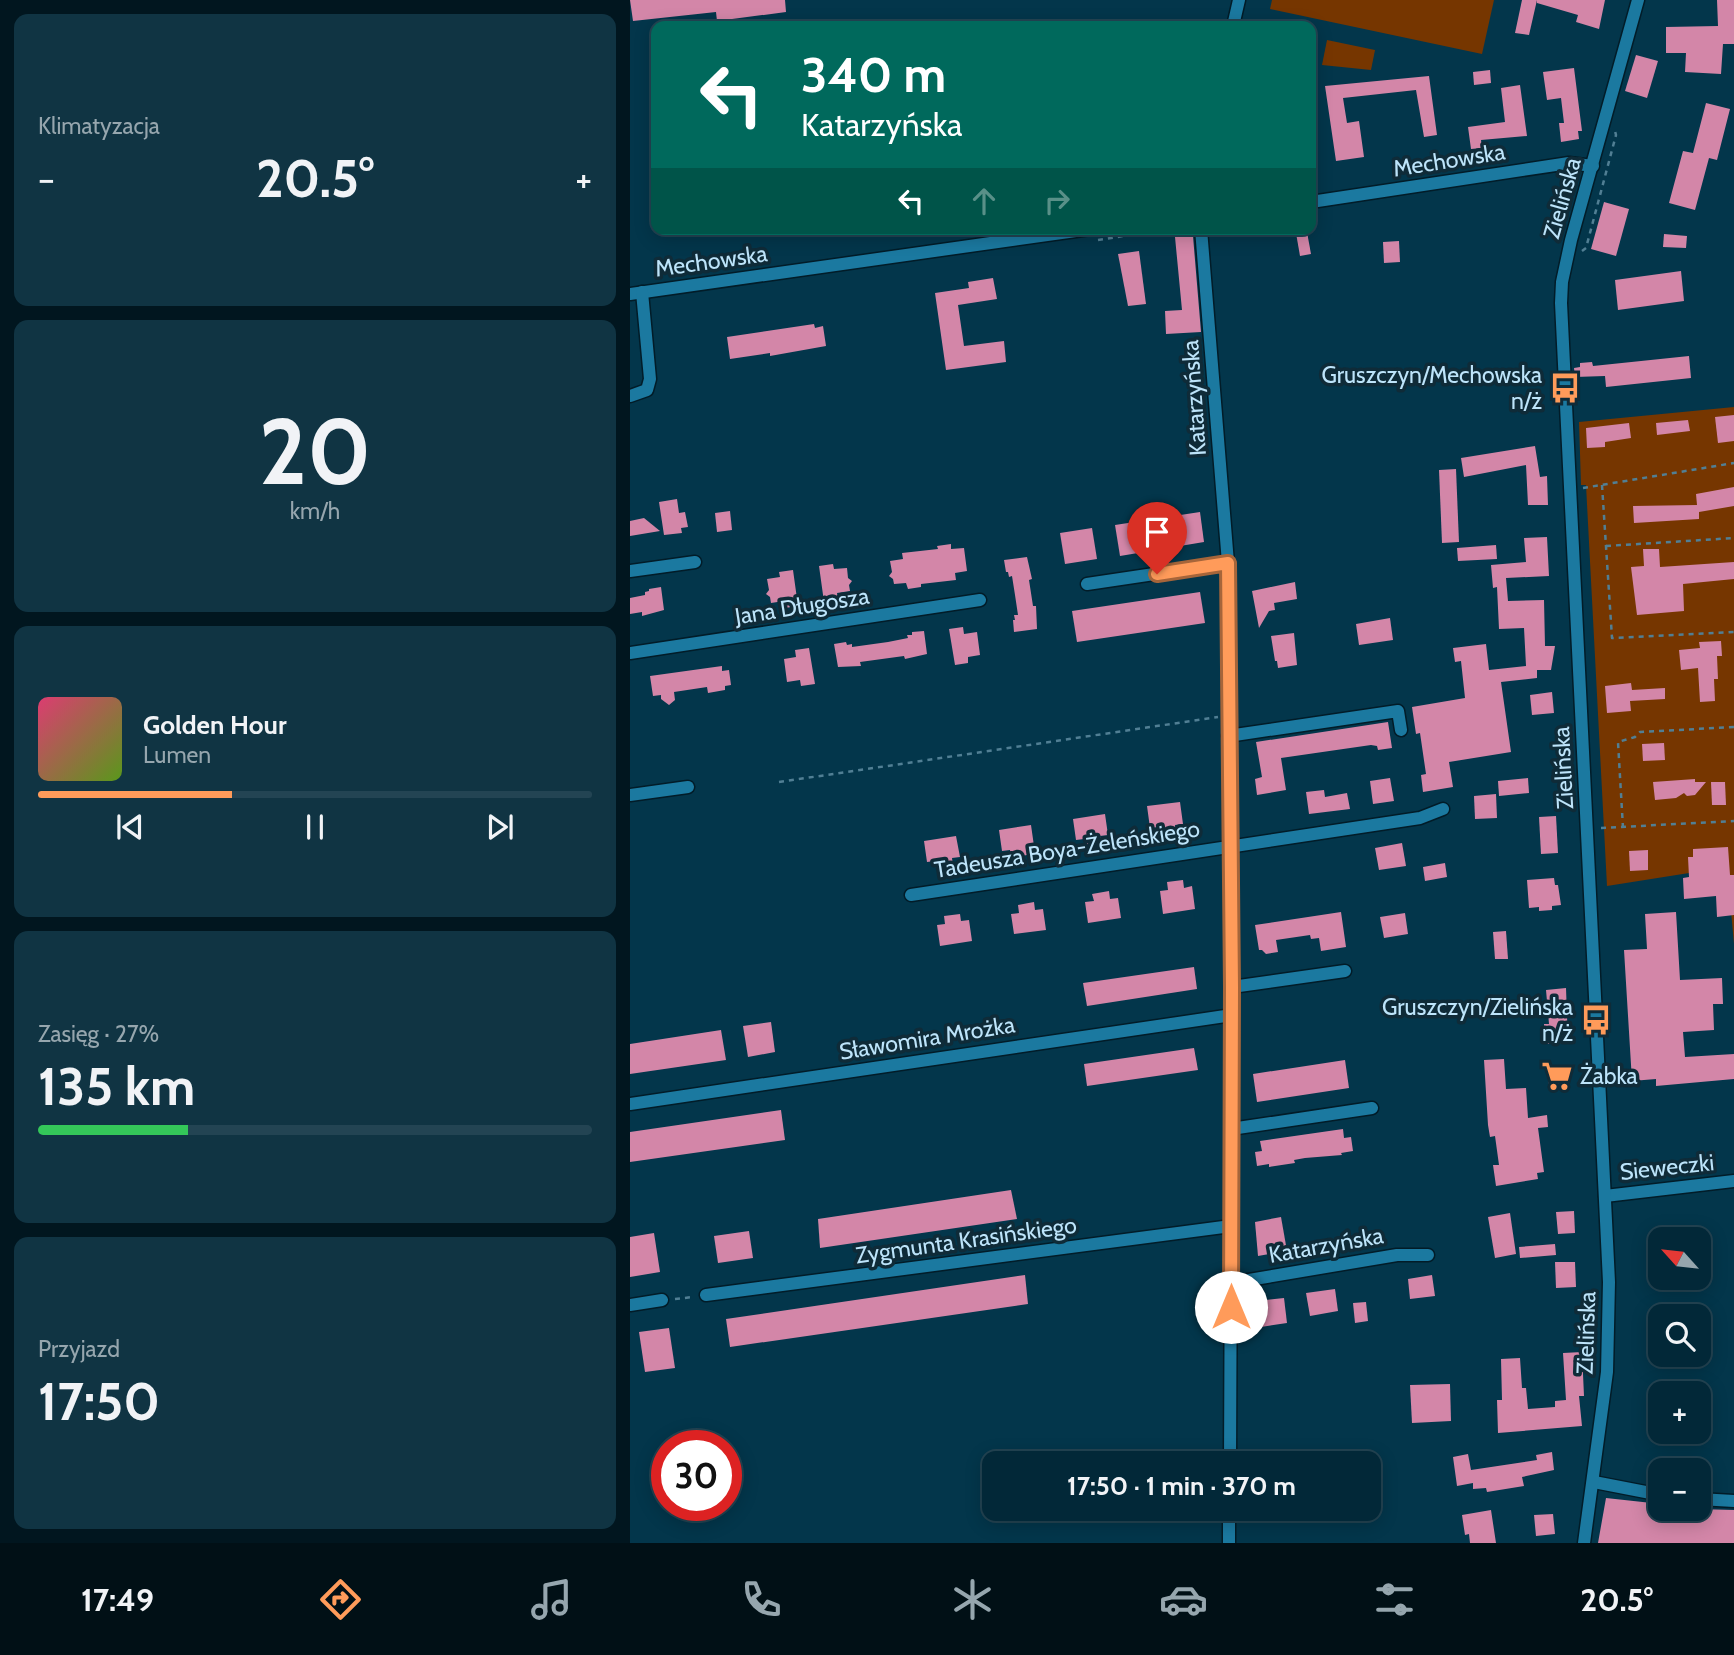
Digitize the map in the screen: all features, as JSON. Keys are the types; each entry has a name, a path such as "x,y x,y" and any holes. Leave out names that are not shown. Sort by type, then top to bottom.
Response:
{"street":[{"path":"1234,21 1239,0"},
{"name":"Zielińska","path":"1584,1543 1607,1372 1609,1331 1605,1195 1561,303 1562,282 1571,240 1638,0"},
{"name":"Mechowska","path":"1316,201 1569,163 1592,166"},
{"name":"Mechowska","path":"636,293 1047,235"},
{"name":"Katarzyńska","path":"1201,235 1228,563 1232,987 1230,1451"},
{"path":"630,396 647,390 650,379 636,293"},
{"path":"630,571 695,562"},
{"path":"1087,584 1228,563"},
{"name":"Jana Długosza","path":"630,653 980,600"},
{"path":"1228,736 1398,712 1401,730"},
{"path":"630,795 688,787"},
{"name":"Tadeusza Boya-Żeleńskiego","path":"911,895 1420,818 1443,808"},
{"path":"1232,987 1345,971"},
{"name":"Sławomira Mrożka","path":"630,1104 1231,1015"},
{"path":"1231,1129 1372,1108"},
{"name":"Sieweczki","path":"1605,1195 1734,1181"},
{"name":"Zygmunta Krasińskiego","path":"706,1295 1231,1226"},
{"name":"Katarzyńska","path":"1231,1283 1397,1255 1428,1255"},
{"path":"630,1305 662,1300"},
{"path":"1594,1482 1648,1492"},
{"path":"1711,1500 1734,1501"},
{"path":"1229,1521 1229,1543"}],"path":[{"path":"1576,257 1586,248 1616,135 1613,127"},
{"path":"1569,491 1734,463"},
{"path":"1602,485 1612,638 1734,632"},
{"path":"1606,546 1734,538"},
{"path":"779,782 1228,715"},
{"path":"1623,828 1618,743 1635,737 1640,732 1734,727"},
{"path":"1587,828 1734,821"},
{"path":"662,1300 706,1295"}],"shaded area":[{"path":"1272,0 1494,0 1482,54 1270,9"},
{"path":"1327,40 1375,50 1371,70 1322,65"},
{"path":"1734,407 1734,944 1727,867 1607,886 1586,485 1581,485 1579,422"}],"building":[{"path":"630,0 785,0 786,12 717,21 716,12 633,21"},
{"path":"1522,0 1537,0 1529,35 1515,33"},
{"path":"1537,0 1605,0 1599,29 1576,22 1578,15 1537,3"},
{"path":"1717,0 1734,0 1734,44 1723,44 1721,74 1685,72 1686,53 1666,53 1666,27 1718,26"},
{"path":"1636,55 1658,61 1647,98 1625,91"},
{"path":"1574,68 1582,131 1578,131 1579,139 1561,142 1559,123 1564,123 1561,98 1547,100 1543,72"},
{"path":"1490,70 1491,83 1474,85 1473,72"},
{"path":"1429,76 1437,135 1424,137 1416,90 1343,98 1347,123 1359,121 1364,157 1336,161 1325,86"},
{"path":"1520,85 1527,136 1481,140 1482,148 1471,149 1468,127 1505,122 1501,88"},
{"path":"1706,103 1730,109 1717,160 1709,158 1695,210 1669,203 1683,151 1693,153"},
{"path":"1604,202 1629,209 1616,256 1591,249"},
{"path":"1664,234 1687,236 1686,248 1663,247"},
{"path":"1296,235 1308,235 1311,254 1300,256"},
{"path":"1193,236 1201,332 1166,334 1165,311 1182,310 1175,237"},
{"path":"1399,241 1400,262 1384,263 1383,242"},
{"path":"1139,251 1146,304 1128,306 1118,254"},
{"path":"1681,271 1684,301 1618,310 1615,280"},
{"path":"993,278 997,299 958,305 964,346 1004,341 1006,362 946,370 935,293 969,288 968,282"},
{"path":"814,324 815,328 823,326 826,346 770,356 770,353 730,359 727,337"},
{"path":"1689,356 1691,378 1606,387 1605,376 1575,377 1574,368 1580,367 1580,363 1592,362 1593,366"},
{"path":"1734,415 1734,441 1718,443 1715,417"},
{"path":"1688,420 1690,431 1657,435 1656,423"},
{"path":"1629,423 1631,438 1605,442 1605,447 1587,448 1586,428"},
{"path":"1535,446 1540,477 1547,476 1548,505 1528,505 1526,465 1464,477 1461,458"},
{"path":"1456,469 1459,542 1442,543 1439,470"},
{"path":"1734,487 1734,506 1699,512 1699,519 1634,523 1633,506 1697,505 1696,494"},
{"path":"677,499 679,513 685,512 688,527 681,528 682,533 664,535 659,502"},
{"path":"730,511 732,530 717,532 715,513"},
{"path":"1200,512 1204,542 1120,556 1115,525"},
{"path":"644,518 660,531 630,536 630,521"},
{"path":"1092,528 1097,559 1065,564 1060,533"},
{"path":"1547,537 1549,576 1506,578 1508,601 1544,600 1545,646 1555,646 1551,670 1537,670 1537,678 1501,682 1511,752 1449,762 1453,787 1423,792 1421,775 1426,774 1420,733 1416,734 1412,707 1465,698 1461,661 1455,662 1453,648 1486,644 1489,670 1526,666 1524,628 1499,629 1497,587 1493,588 1491,565 1526,562 1524,538"},
{"path":"951,544 951,549 964,548 967,571 955,573 956,580 921,584 921,587 908,589 906,583 894,584 889,576 892,572 890,561 903,559 902,553 938,549 937,546"},
{"path":"1496,545 1497,559 1458,561 1457,548"},
{"path":"1643,549 1659,549 1660,567 1734,562 1734,579 1683,584 1684,611 1637,615 1631,567 1644,566"},
{"path":"1027,557 1032,579 1029,580 1033,606 1036,606 1037,629 1014,632 1014,615 1018,615 1012,576 1009,577 1006,572 1004,560"},
{"path":"833,564 834,569 847,568 848,578 852,581 849,585 850,591 837,593 838,600 824,602 819,566"},
{"path":"793,570 798,606 785,608 784,601 771,603 766,594 769,590 767,579 780,577 779,572"},
{"path":"1295,582 1297,599 1274,603 1275,610 1269,611 1259,628 1252,591"},
{"path":"661,587 664,610 642,616 642,612 630,614 630,598 645,595 649,589"},
{"path":"1200,592 1205,623 1077,642 1072,611"},
{"path":"1390,618 1393,640 1359,645 1356,624"},
{"path":"963,627 964,634 977,632 980,655 968,657 968,663 955,665 949,629"},
{"path":"924,631 927,654 905,659 904,656 860,662 861,666 838,667 834,644 846,642 847,645 852,644 852,647 888,642 908,638 907,635 912,635 912,632"},
{"path":"1294,633 1297,665 1278,668 1271,636"},
{"path":"1721,641 1722,656 1717,656 1718,679 1714,679 1715,701 1700,702 1698,668 1681,670 1679,650 1700,648 1699,642"},
{"path":"809,648 815,684 801,686 800,680 787,682 784,659 796,657 795,650"},
{"path":"722,666 722,671 729,670 731,685 725,686 725,690 708,693 707,687 674,692 675,700 669,705 661,699 661,695 653,696 650,676"},
{"path":"1631,683 1632,690 1665,688 1665,699 1630,701 1631,711 1607,713 1605,686"},
{"path":"1552,692 1554,713 1532,715 1530,695"},
{"path":"1388,722 1392,748 1378,750 1377,746 1371,745 1281,758 1286,790 1257,795 1255,779 1262,777 1256,742"},
{"path":"1664,743 1665,760 1643,761 1642,744"},
{"path":"1390,778 1394,801 1373,804 1370,781"},
{"path":"1528,778 1529,793 1499,796 1498,781"},
{"path":"1695,779 1695,782 1706,782 1695,795 1687,796 1684,793 1676,798 1655,800 1653,782"},
{"path":"1711,782 1725,782 1726,805 1712,805"},
{"path":"1324,790 1325,797 1347,793 1350,809 1309,814 1306,792"},
{"path":"1496,794 1497,818 1475,819 1474,796"},
{"path":"1180,802 1183,824 1175,825 1176,833 1159,835 1158,827 1150,828 1147,806"},
{"path":"1105,814 1108,835 1100,836 1102,844 1085,846 1084,839 1076,840 1073,819"},
{"path":"1556,816 1558,853 1541,854 1539,817"},
{"path":"1031,825 1034,846 1026,847 1027,855 1011,858 1010,850 1002,851 999,830"},
{"path":"956,836 960,857 952,858 953,866 936,868 935,861 927,862 924,841"},
{"path":"1402,843 1406,866 1379,870 1375,848"},
{"path":"1728,847 1730,875 1734,875 1734,915 1717,917 1716,896 1684,899 1683,878 1689,877 1688,857 1693,857 1693,849"},
{"path":"1648,850 1648,870 1630,871 1629,851"},
{"path":"1445,863 1447,877 1425,881 1423,867"},
{"path":"1554,878 1555,885 1558,885 1561,905 1552,906 1552,910 1539,911 1539,907 1529,908 1527,880"},
{"path":"1183,880 1184,888 1192,886 1195,909 1163,914 1160,891 1168,890 1167,882"},
{"path":"1109,891 1110,899 1118,898 1121,918 1088,923 1085,902 1094,901 1092,894"},
{"path":"1034,902 1035,910 1043,909 1046,930 1014,934 1011,914 1019,913 1018,905"},
{"path":"1341,912 1346,947 1321,951 1319,938 1311,939 1310,935 1276,940 1278,952 1266,954 1259,950 1255,925"},
{"path":"1676,912 1680,980 1722,978 1723,1004 1713,1004 1714,1030 1683,1032 1685,1057 1734,1054 1734,1079 1656,1086 1656,1079 1632,1081 1624,950 1647,949 1645,914"},
{"path":"1405,913 1408,934 1384,938 1380,917"},
{"path":"960,914 961,921 969,920 972,941 940,946 937,925 945,924 944,916"},
{"path":"1506,931 1508,959 1495,959 1493,932"},
{"path":"1194,967 1197,989 1087,1006 1083,983"},
{"path":"1566,988 1568,1043 1545,1044 1544,1024 1549,1024 1546,990"},
{"path":"771,1022 775,1052 748,1057 743,1026"},
{"path":"721,1030 726,1060 630,1074 630,1044"},
{"path":"1194,1048 1198,1070 1087,1086 1084,1064"},
{"path":"1504,1059 1506,1089 1526,1088 1528,1118 1547,1115 1548,1127 1538,1128 1544,1172 1537,1173 1538,1179 1496,1186 1493,1165 1499,1165 1495,1136 1490,1137 1488,1125 1484,1060"},
{"path":"1345,1060 1349,1088 1257,1102 1253,1074"},
{"name":"Żabka","path":"1565,1065 1566,1086 1549,1087 1548,1066"},
{"path":"781,1110 785,1140 630,1162 630,1132"},
{"path":"1343,1129 1344,1138 1351,1137 1353,1151 1341,1153 1342,1155 1294,1160 1295,1163 1257,1166 1255,1152 1262,1151 1260,1141"},
{"path":"1011,1190 1017,1219 820,1248 818,1219"},
{"path":"1574,1211 1575,1233 1558,1234 1556,1212"},
{"path":"1510,1213 1516,1254 1495,1258 1488,1217"},
{"path":"1281,1217 1287,1251 1258,1256 1255,1222"},
{"path":"749,1231 753,1258 718,1263 714,1236"},
{"path":"654,1233 660,1272 630,1277 630,1237"},
{"path":"1555,1244 1556,1255 1520,1258 1519,1247"},
{"path":"1555,1262 1575,1262 1576,1287 1556,1288"},
{"path":"1025,1275 1028,1304 730,1347 726,1319"},
{"path":"1432,1275 1435,1296 1410,1299 1408,1279"},
{"path":"1335,1289 1338,1311 1310,1316 1306,1293"},
{"path":"1284,1298 1287,1323 1261,1327 1257,1301"},
{"path":"1366,1302 1368,1321 1355,1323 1353,1303"},
{"path":"669,1328 675,1368 645,1372 639,1332"},
{"path":"1582,1352 1584,1396 1579,1396 1582,1426 1498,1433 1497,1400 1502,1400 1501,1359 1520,1358 1522,1388 1526,1388 1528,1409 1555,1407 1555,1401 1566,1400 1563,1353"},
{"path":"1450,1384 1451,1421 1412,1423 1410,1385"},
{"path":"1552,1452 1554,1470 1522,1477 1524,1486 1487,1492 1486,1488 1473,1489 1473,1483 1457,1486 1453,1457 1468,1454 1471,1470 1537,1460 1536,1455"},
{"path":"1606,1498 1648,1503 1648,1521 1711,1521 1711,1509 1734,1510 1734,1543 1598,1543"},
{"path":"1491,1510 1496,1543 1470,1543 1469,1534 1465,1535 1462,1515"},
{"path":"1553,1514 1555,1534 1536,1536 1534,1515"}],"place":[{"name":"Gruszczyn/Mechowska n/ż","path":"1565,388"},
{"name":"Gruszczyn/Zielińska n/ż","path":"1596,1020"},
{"name":"Żabka","path":"1557,1076"}],"route":[{"path":"1157,574 1228,563 1232,987 1231,1307"}]}
